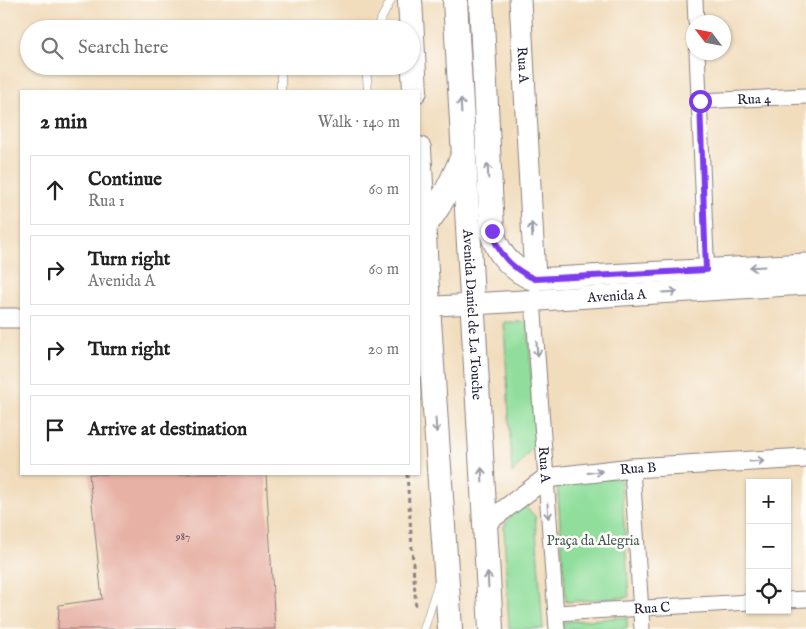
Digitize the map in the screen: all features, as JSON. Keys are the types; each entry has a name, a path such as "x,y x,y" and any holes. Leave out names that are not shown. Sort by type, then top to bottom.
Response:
{"main road":[{"path":"410,0 411,20"},
{"name":"Avenida Daniel de La Touche","path":"455,0 491,629"},
{"path":"481,0 490,220 493,237 502,254 534,290"},
{"name":"Rua A","path":"520,0 534,290"},
{"path":"415,75 416,90"},
{"path":"421,230 451,183 464,154"},
{"path":"420,190 427,392 446,564 450,629"},
{"path":"472,304 490,220"},
{"name":"Avenida A","path":"707,280 806,264"},
{"name":"Avenida A","path":"472,304 534,290 707,280 806,284"}],"street":[{"path":"695,0 696,15"},
{"path":"697,60 707,280"},
{"name":"Rua 4","path":"700,101 806,96"},
{"name":"Rua A","path":"534,290 557,629"},
{"name":"Avenida A","path":"423,307 472,304"},
{"path":"0,318 20,318"},
{"name":"Rua B","path":"546,478 632,468 806,458"},
{"path":"632,468 642,629"},
{"path":"485,524 546,478"},
{"path":"791,600 806,600"},
{"name":"Rua C","path":"556,613 746,602"}],"lane":[{"path":"381,20 391,0"},
{"path":"281,90 282,75"},
{"path":"367,75 368,90"},
{"path":"424,629 446,564"}],"path":[{"path":"407,475 416,610"}],"green space":[{"path":"504,322 528,322 535,444 512,474"},
{"name":"Praça da Alegria","path":"621,477 629,597 566,602 557,482"},
{"path":"524,507 535,516 543,629 509,629 504,527 517,510"},
{"path":"627,617 627,629 563,629 563,622"}],"building":[{"path":"89,475 266,475 275,629 58,629 59,605 102,599"}],"route":[{"path":"492,231 498,248 511,265 535,279 706,270 700,101"}]}
